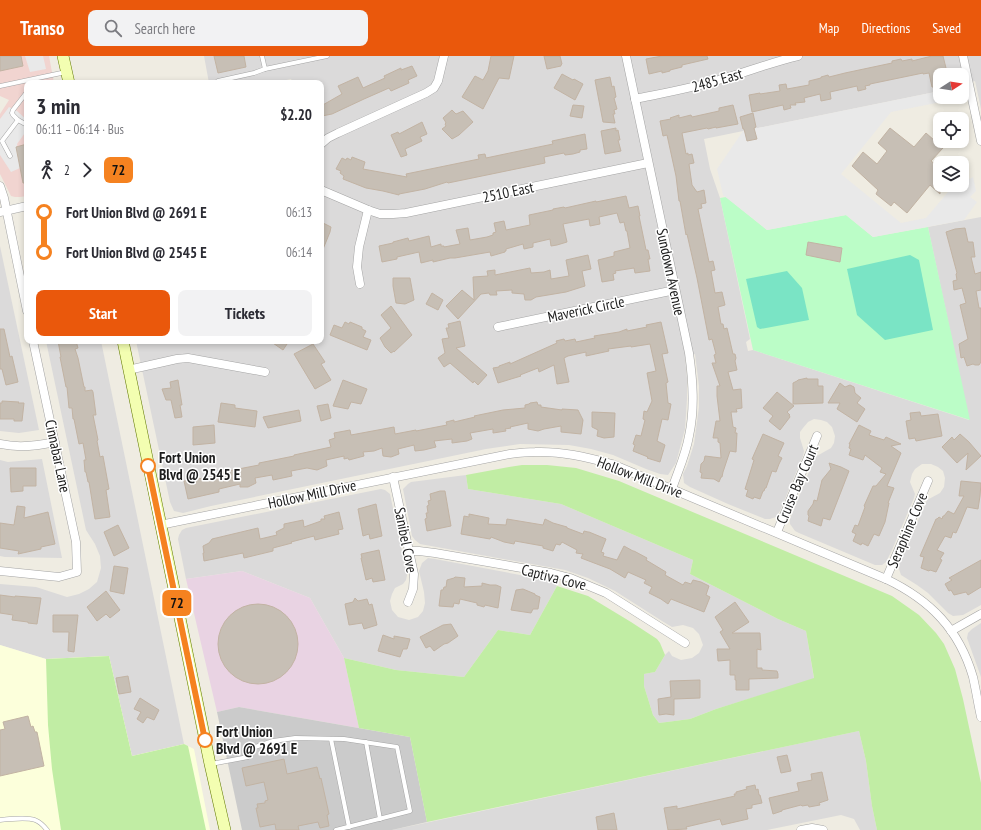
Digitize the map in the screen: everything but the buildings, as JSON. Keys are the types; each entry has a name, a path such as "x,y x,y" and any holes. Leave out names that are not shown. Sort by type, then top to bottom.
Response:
{"main road":[{"path":"64,56 68,80"},
{"path":"124,344 160,525 225,830"}],"street":[{"path":"324,141 338,133 434,88 438,81 444,56"},
{"name":"Sundown Avenue","path":"626,56 692,375 693,396 689,437 672,489"},
{"name":"2485 East","path":"635,99 721,80 773,62 798,56"},
{"path":"963,56 981,141"},
{"name":"2510 East","path":"324,191 380,214 406,213 648,163"},
{"path":"0,186 3,211 24,298"},
{"path":"3,211 24,207"},
{"path":"360,284 357,267 359,246 368,210"},
{"name":"Maverick Circle","path":"498,327 675,290"},
{"name":"Cinnabar Lane","path":"0,571 59,577 77,572 76,542 34,344"},
{"path":"128,370 188,358 265,372"},
{"name":"Cruise Bay Court","path":"777,532 817,436"},
{"path":"0,444 27,446 55,442"},
{"name":"Hollow Mill Drive","path":"160,525 510,454 559,452 586,456 612,464 777,532 902,586 925,602 941,618 951,631 964,653 972,677 981,716"},
{"name":"Sanibel Cove","path":"394,477 414,574 413,589 408,602"},
{"name":"Seraphine Cove","path":"886,578 928,480"},
{"name":"Captiva Cove","path":"409,551 435,553 551,573 570,578 606,593 685,643"},
{"path":"951,631 981,614"},
{"path":"801,830 812,828 824,830"}],"lane":[{"path":"262,56 265,69"},
{"path":"222,80 265,69 327,56"},
{"path":"28,80 67,72"},
{"path":"0,86 24,81"},
{"path":"24,96 12,113 24,124"},
{"path":"10,156 2,141 18,120"},
{"path":"210,764 248,757 252,748 295,738 344,739 397,747 410,811 336,830"},
{"path":"331,739 350,826"},
{"path":"366,742 380,819"},
{"path":"0,820 36,820 47,830"}],"shaded area":[{"path":"0,56 49,56 53,80 24,80 24,196 11,196 0,174 0,114 9,100 0,96"},
{"path":"25,56 43,56 46,69 30,72"},
{"path":"204,56 981,56 981,109 975,81 969,83 969,68 933,68 933,92 704,139 710,169 720,198 750,339 746,342 748,351 753,350 969,420 928,227 981,217 981,605 963,615 953,616 928,593 901,575 899,564 927,500 940,493 944,487 945,478 943,471 931,464 922,464 915,469 912,474 910,482 915,494 914,498 892,550 886,562 882,565 875,565 799,533 795,531 790,524 790,519 815,457 831,448 834,443 835,436 832,427 827,422 814,419 808,422 800,432 800,438 804,451 803,456 780,511 776,517 765,519 728,504 684,483 683,474 694,444 699,407 699,386 695,354 685,357 687,399 685,429 676,463 668,475 660,474 613,455 591,449 569,445 520,444 486,449 183,513 174,511 170,502 137,344 324,344 324,80 208,80"},
{"path":"933,92 933,104 891,112 841,174 901,223 926,218 948,192 969,192 969,178 970,179 973,177 976,191 970,197 977,202 964,220 873,237 846,215 767,230 723,195 717,169 743,131"},
{"path":"9,107 17,111 24,117 24,134 17,144 20,168 11,172 0,155 0,119"},
{"path":"0,246 39,430 19,433 0,431"},
{"path":"47,344 102,344 184,744 132,756 109,656 46,659 0,645 0,584 36,587 67,597 79,594 89,589 97,582 101,568 100,556 95,544 86,530"},
{"path":"42,459 62,558 0,556 0,460 8,462"},
{"path":"466,475 468,489 561,504 693,560 690,574 778,619 806,631 814,679 716,709 690,719 659,723 653,715 644,686 644,674 655,672 669,651 672,656 681,660 692,658 699,653 703,645 699,634 693,628 683,625 672,627 615,591 588,578 565,570 420,544 412,536 403,489 411,482"},
{"path":"381,489 390,494 407,575 403,584 395,588 390,601 392,610 398,617 409,620 418,617 423,611 425,603 424,592 419,571 422,563 428,558 552,581 557,586 530,635 498,630 464,677 396,670 344,658 310,598 242,571 186,579 178,539 182,530 186,528"},
{"path":"242,571 310,598 344,658 359,728 239,707 217,712 186,579"},
{"path":"981,623 981,677 967,638 968,633"},
{"path":"0,645 46,659 109,656 132,756 184,744 194,749 210,830 0,830"},
{"path":"239,707 410,737 427,822 392,830 242,830 217,712"},
{"path":"859,731 866,761 877,830 860,830 854,819 841,815 767,830 392,830"}],"green space":[{"path":"726,197 767,230 846,215 873,237 928,227 970,420 753,350 720,198"},
{"path":"910,255 919,260 933,330 885,340 857,315 847,269"},
{"path":"787,271 802,288 809,320 760,329 757,327 746,279"},
{"path":"522,465 547,465 576,468 619,481 892,596 919,615 944,644 955,669 981,783 981,830 877,830 866,761 859,731 427,822 410,737 359,728 344,658 396,670 464,677 498,630 530,635 557,586 588,596 631,622 657,639 660,643 665,655 655,672 644,674 644,686 653,715 659,723 690,719 716,709 814,678 806,631 778,619 690,574 693,560 561,504 468,489 466,475"},
{"path":"109,656 132,756 184,744 188,746 206,830 61,830 52,769 48,725 46,659"}],"bus line":[{"name":"72","path":"148,466 205,740"}],"place":[{"name":"Fort Union Blvd @ 2545 E","path":"148,466"},
{"name":"Fort Union Blvd @ 2691 E","path":"205,740"}]}
